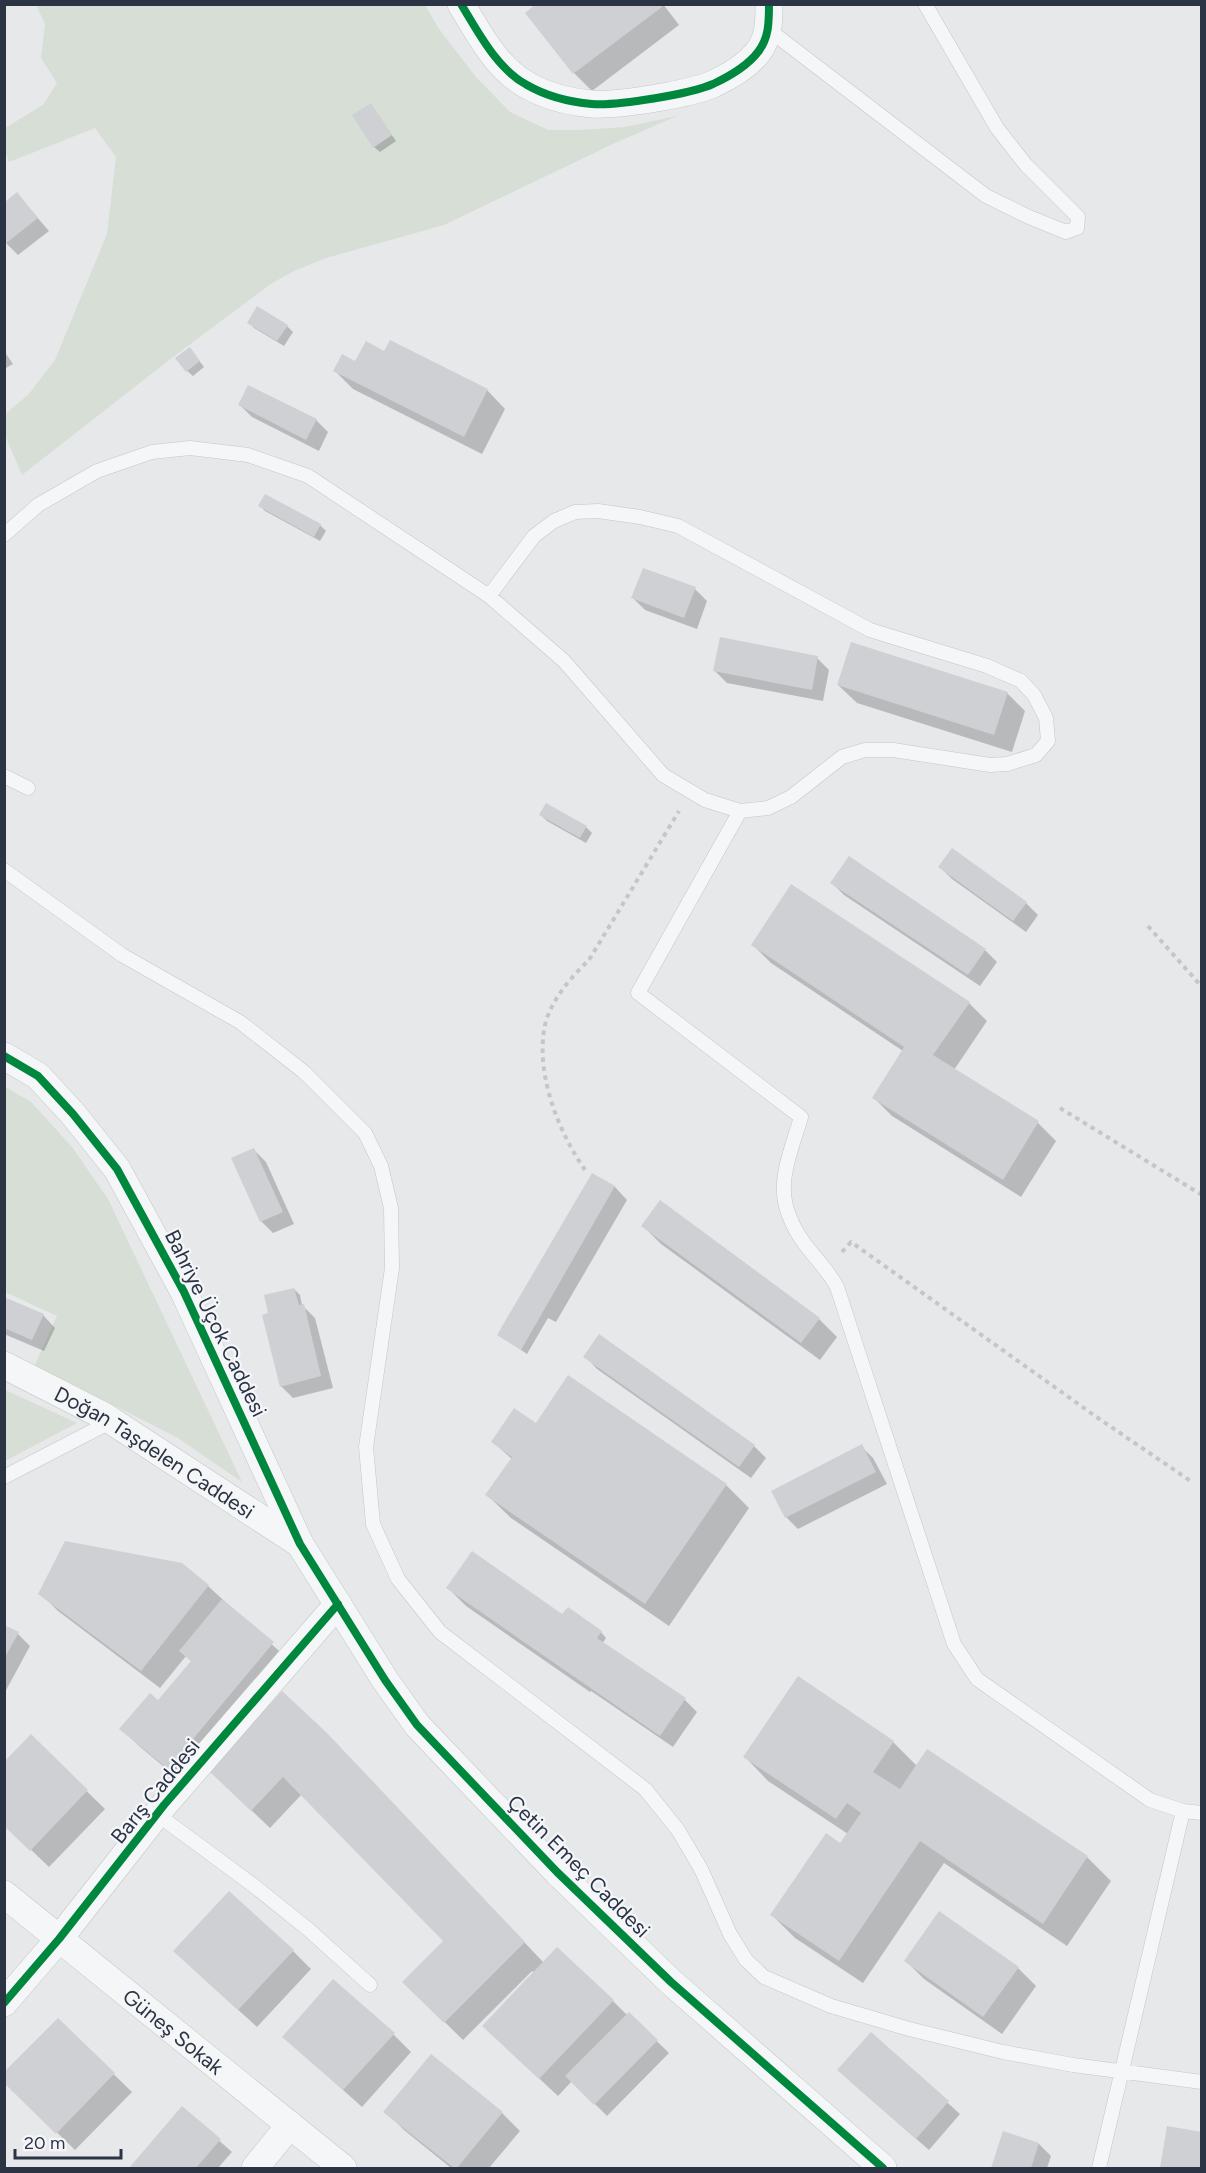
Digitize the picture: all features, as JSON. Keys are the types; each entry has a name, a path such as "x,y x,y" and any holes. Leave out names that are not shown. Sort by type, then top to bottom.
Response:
{"street":[{"path":"461,4 500,63 525,84 556,98 594,104 679,93 713,84 740,69 758,53 769,17"},
{"name":"Bahriye Üçok Caddesi","path":"4,1056 38,1076 73,1114 117,1169 184,1292 300,1544"},
{"name":"Doğan Taşdelen Caddesi","path":"4,1365 112,1421 300,1544"},
{"name":"Çetin Emeç Caddesi","path":"300,1544 385,1680 417,1725 557,1872 671,1982 883,2169"},
{"name":"Barış Caddesi","path":"4,2003 59,1939 158,1815 338,1604"},
{"name":"Güneş Sokak","path":"4,1894 343,2169"},
{"path":"255,2169 290,2125"}],"lane":[{"path":"769,17 986,196 1065,232 1077,228 1078,217 1026,165 997,128 925,4"},
{"path":"4,535 38,505 97,471 152,452 190,448 248,455 308,476 489,596 564,661 663,775 705,800 740,811 768,808 791,797 842,757 865,750 893,750 990,765 1007,764 1036,755 1048,741 1046,718 1034,695 1021,681 987,666 870,630 678,526 640,517 598,511 575,512 554,521 534,536 489,596"},
{"path":"4,776 28,788"},
{"path":"740,811 638,993 801,1117 783,1179 784,1204 794,1229 808,1249 827,1269 837,1287 954,1644 977,1679 1150,1800 1183,1811 1202,1813"},
{"path":"4,870 122,955 240,1022 304,1072 365,1133 381,1166 391,1208 392,1268 366,1447 373,1524 398,1579 440,1632 645,1789 678,1830 701,1869 730,1934 746,1960 764,1977 831,2006 909,2029 1003,2052 1073,2065 1202,2082"},
{"path":"4,875 21,881"},
{"path":"4,1477 112,1421"},
{"path":"1099,2169 1183,1811"},
{"path":"158,1815 281,1908 370,1985"}],"path":[{"path":"585,1170 562,1130 552,1104 545,1068 543,1041 546,1024 553,1004 575,973 589,960 691,792"},
{"path":"1148,926 1202,987"},
{"path":"1060,1108 1202,1195"},
{"path":"827,1269 851,1242 1098,1419 1192,1482"}],"shaded area":[{"path":"36,5 425,5 439,29 476,77 510,112 548,130 625,127 677,116 615,143 444,225 326,258 272,283 22,475 5,435 5,414 28,395 55,360 107,234 116,157 95,128 9,162 5,151 5,128 43,105 57,83 41,58 45,24"},
{"path":"4,1086 31,1102 72,1147 108,1199 242,1482 178,1438 35,1365 57,1316 5,1292"},
{"path":"5,1390 77,1423 5,1461"}],"building":[{"path":"536,4 661,4 662,7 573,74 525,13"},
{"path":"371,103 392,135 373,148 352,115"},
{"path":"17,192 38,218 5,244 5,202"},
{"path":"257,306 288,325 277,341 247,323"},
{"path":"390,340 488,389 464,437 333,371 342,354 355,361 366,341 384,351"},
{"path":"190,347 200,361 186,372 175,358"},
{"path":"248,385 317,419 306,440 238,405"},
{"path":"265,494 321,524 314,537 258,506"},
{"path":"643,568 696,587 684,618 631,598"},
{"path":"720,637 818,656 812,690 713,671"},
{"path":"851,642 1008,692 994,735 837,685"},
{"path":"546,803 587,826 580,838 539,815"},
{"path":"952,848 1027,902 1013,921 938,867"},
{"path":"849,856 986,949 968,975 830,883"},
{"path":"791,884 970,1002 933,1055 1039,1121 1003,1180 872,1098 904,1047 751,945"},
{"path":"254,1148 283,1212 260,1222 231,1158"},
{"path":"592,1173 615,1186 521,1350 497,1335"},
{"path":"660,1200 820,1318 801,1343 641,1226"},
{"path":"294,1288 299,1305 304,1304 321,1376 280,1387 262,1315 268,1313 264,1295"},
{"path":"4,1297 44,1314 32,1340 4,1328"},
{"path":"599,1334 755,1445 739,1467 583,1357"},
{"path":"568,1375 727,1484 645,1604 485,1495 512,1457 491,1442 514,1408 536,1423"},
{"path":"862,1444 876,1472 785,1518 771,1491"},
{"path":"65,1541 182,1563 209,1585 141,1671 38,1594"},
{"path":"472,1551 562,1614 568,1607 602,1631 597,1638 686,1698 660,1736 446,1588"},
{"path":"222,1599 274,1642 168,1769 119,1729 150,1693 158,1700 191,1661 179,1651"},
{"path":"4,1625 19,1632 4,1659"},
{"path":"798,1676 894,1741 873,1772 900,1789 927,1749 1088,1856 1043,1924 920,1841 839,1961 770,1915 826,1833 840,1843 861,1813 847,1803 836,1819 743,1757"},
{"path":"282,1691 326,1732 525,1942 444,2023 402,1982 443,1941 283,1777 251,1811 208,1770"},
{"path":"31,1734 88,1790 30,1851 4,1826 4,1762"},
{"path":"229,1891 294,1950 238,2010 173,1951"},
{"path":"939,1911 1019,1967 983,2017 904,1961"},
{"path":"557,1947 614,2000 539,2079 482,2026"},
{"path":"333,1979 395,2033 343,2090 282,2037"},
{"path":"629,2012 658,2040 594,2105 565,2076"},
{"path":"58,2018 115,2073 56,2134 4,2083 4,2072"},
{"path":"871,2032 949,2101 916,2139 837,2070"},
{"path":"431,2054 503,2112 457,2168 454,2168 383,2112"},
{"path":"182,2106 221,2139 196,2168 129,2168"},
{"path":"1167,2126 1202,2132 1202,2168 1160,2168"},
{"path":"1003,2131 1039,2143 1031,2168 991,2168"}],"cycle path":[{"path":"461,4 497,60 516,78 534,89 558,98 592,104 636,101 688,92 713,84 731,74 749,62 762,47 768,29 769,4"},
{"path":"4,1056 38,1076 73,1114 117,1169 184,1292 300,1544 385,1680 417,1725 557,1872 671,1982 883,2168"},
{"path":"4,2003 59,1939 164,1805 338,1604"}]}
